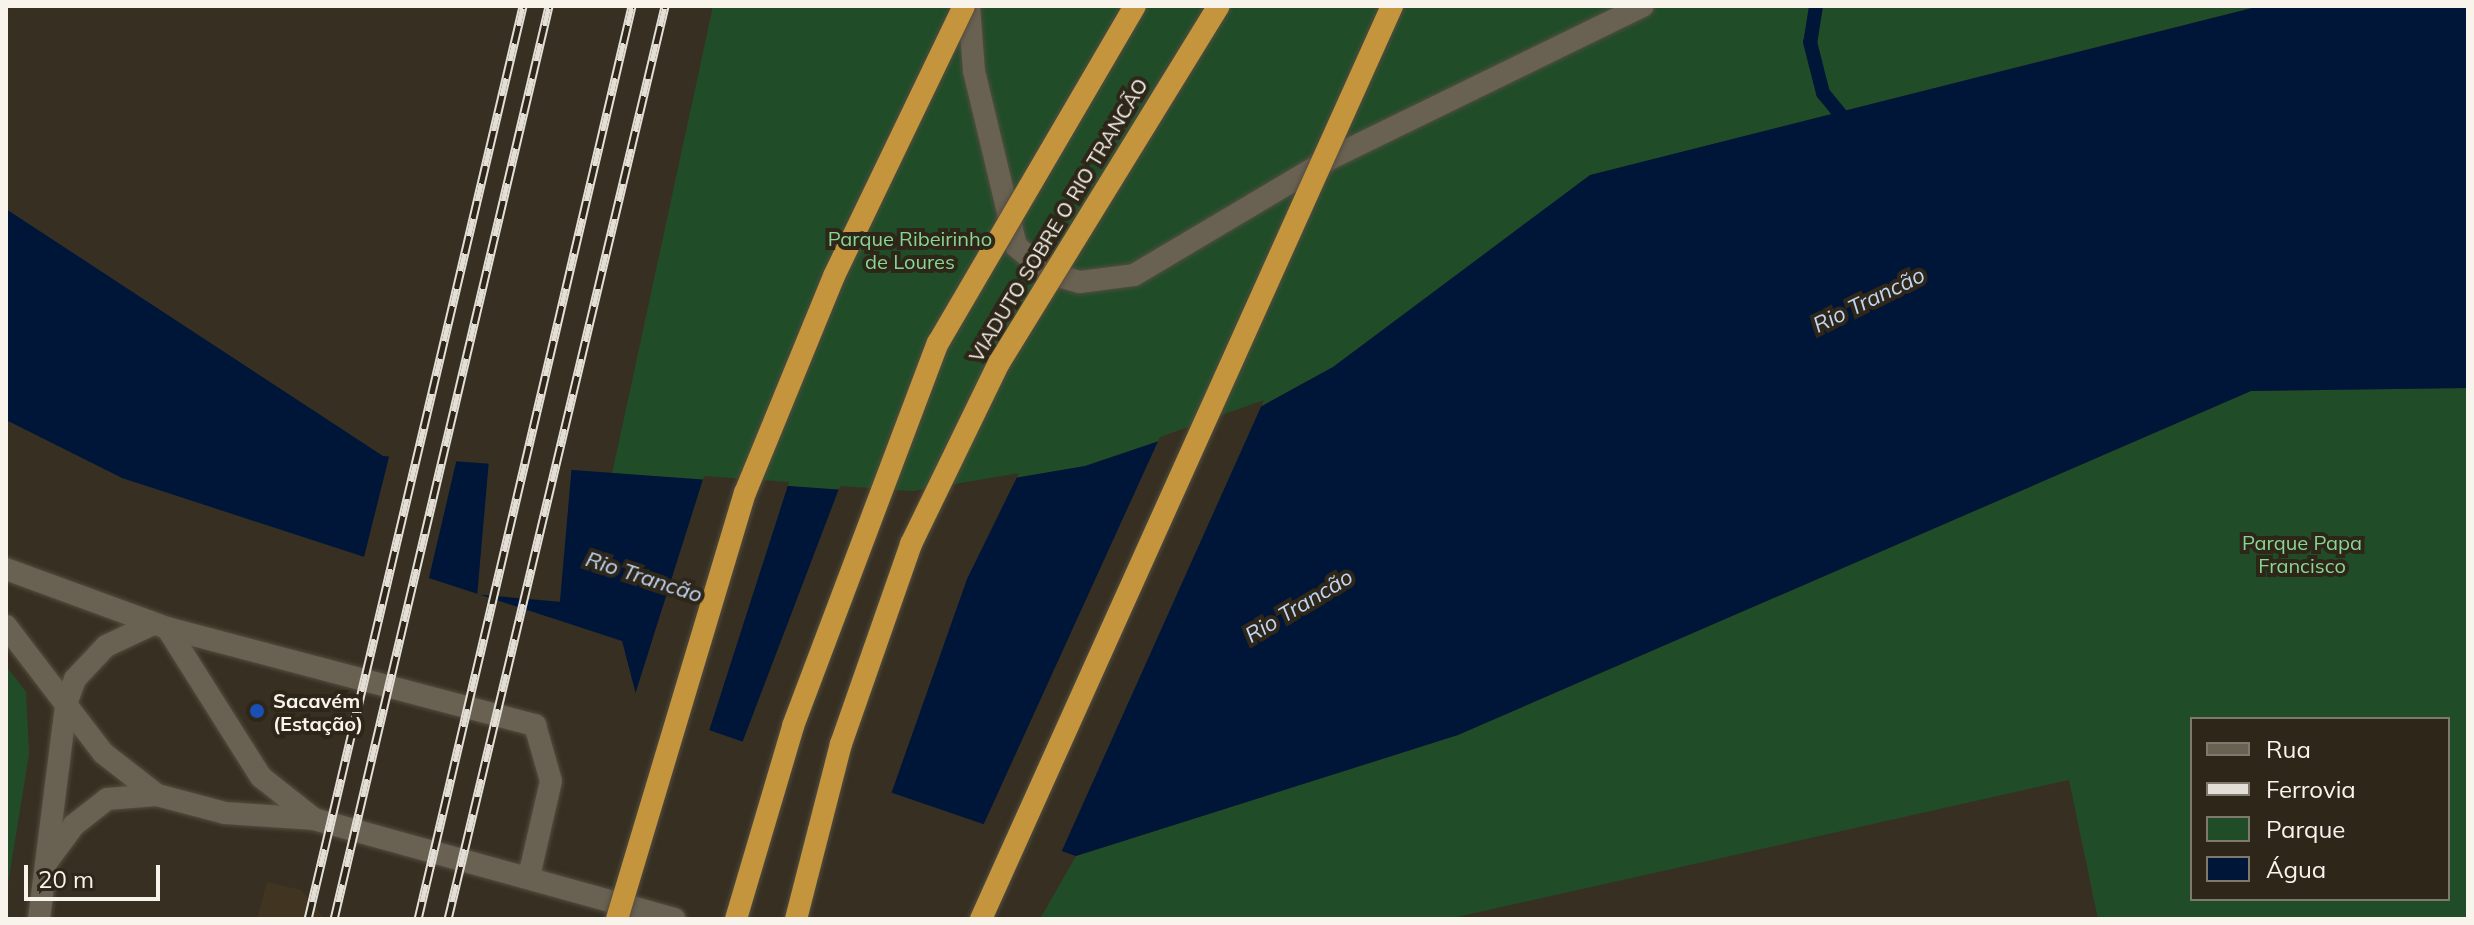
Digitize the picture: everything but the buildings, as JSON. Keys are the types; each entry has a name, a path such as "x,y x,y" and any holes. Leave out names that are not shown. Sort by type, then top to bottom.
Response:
{"highway":[{"path":"617,919 745,493 834,276 966,6"},
{"name":"VIADUTO SOBRE O RIO TRANCÃO","path":"736,919 793,726 938,343 1135,6"},
{"name":"VIADUTO SOBRE O RIO TRANCÃO","path":"796,919 841,744 911,544 999,363 1219,6"},
{"path":"981,919 1392,6"}],"street":[{"path":"966,6 974,71 1016,246 1048,273 1080,282 1134,275 1329,159 1643,6"},
{"path":"6,569 160,626 535,725 551,781 529,876"},
{"path":"6,626 103,753 157,795"},
{"path":"39,919 49,860 66,704 75,679 106,646 160,626"},
{"path":"160,626 261,777 314,819"},
{"path":"49,860 74,825 107,799 157,795 225,813 314,819 529,876 674,919"}],"shaded area":[{"path":"267,882 301,890 325,919 257,919"}],"green space":[{"name":"Parque Ribeirinho de Loures","path":"713,6 2260,6 1591,175 1333,367 1260,407 1085,466 913,495 612,474"},
{"name":"Parque Papa Francisco","path":"2468,388 2468,919 2098,919 2069,780 1448,919 1040,919 1076,856 1458,735 2251,391"},
{"path":"6,666 26,692 29,754 6,896"}],"water":[{"name":"Rio Trancão","path":"2260,6 2468,6 2468,388 2251,391 1458,735 1076,856 639,706 622,641 122,478 6,420 6,209 383,456 913,495 1085,466 1260,407 1333,367 1590,175"}],"pier":[{"path":"1264,400 1060,855 982,828 1160,437"},
{"path":"390,453 457,458 428,582 363,561"},
{"path":"489,460 572,467 560,602 477,594"},
{"path":"1019,473 967,579 890,797 741,746 840,486 913,491"},
{"path":"704,476 789,482 708,734 637,710 633,701"}],"waterway":[{"path":"1816,6 1810,42 1823,93 1850,126"}],"railway":[{"path":"308,919 523,6"},
{"path":"334,919 549,6"},
{"path":"418,919 632,6"},
{"path":"448,919 665,6"}],"place":[{"name":"Sacavém (Estação)","path":"257,711"}]}
